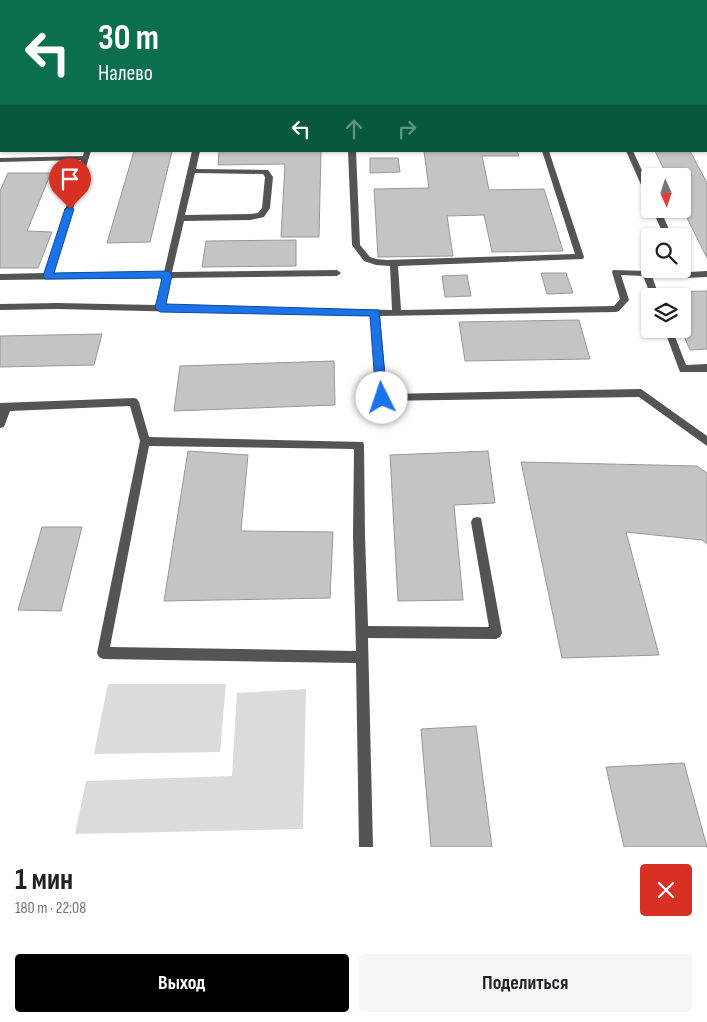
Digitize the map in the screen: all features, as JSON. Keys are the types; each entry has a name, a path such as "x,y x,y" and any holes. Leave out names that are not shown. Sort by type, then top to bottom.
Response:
{"lane":[{"path":"160,308 196,152"},
{"path":"352,152 356,245 362,256 372,263 580,257 545,152"},
{"path":"629,152 641,177"},
{"path":"0,160 87,155 48,276"},
{"path":"181,218 250,218 261,215 266,208 269,177 265,172 192,171"},
{"path":"394,263 397,313"},
{"path":"0,307 160,308 375,313 616,309 625,300 616,272 641,273"},
{"path":"691,272 707,274"},
{"path":"0,277 337,273"},
{"path":"375,313 382,398 640,393 707,442"},
{"path":"671,338 683,369 707,368"},
{"path":"0,424 3,407 134,402 145,441 103,653 362,657"},
{"path":"145,441 359,445 359,536 366,847"},
{"path":"362,632 496,633 478,522"}],"shaded area":[{"path":"108,684 226,684 220,752 94,754"},
{"path":"306,689 303,829 75,834 86,781 232,776 237,693"}],"building":[{"path":"134,152 172,152 150,242 107,243"},
{"path":"219,152 321,152 319,237 281,237 285,164 218,165"},
{"path":"424,152 517,152 519,156 482,156 489,190 544,189 563,251 492,252 484,215 447,216 453,256 378,257 374,189 429,188"},
{"path":"655,152 691,152 707,183 707,258 687,218 691,218 691,168 663,168"},
{"path":"370,158 398,158 400,172 370,173"},
{"path":"8,173 51,173 27,231 52,232 38,268 0,268 0,191"},
{"path":"296,240 296,266 202,267 206,241"},
{"path":"541,273 566,273 573,293 547,294"},
{"path":"467,275 471,296 445,297 442,276"},
{"path":"691,291 707,291 707,349 690,350 685,338 691,338"},
{"path":"579,320 590,359 465,361 459,322"},
{"path":"102,334 94,365 0,367 0,336"},
{"path":"334,361 335,405 174,411 180,366"},
{"path":"188,451 248,455 241,531 333,532 330,598 164,601"},
{"path":"488,451 495,503 454,505 463,600 398,601 390,455"},
{"path":"521,462 697,466 707,473 707,544 702,540 626,532 659,655 562,658"},
{"path":"42,527 82,527 61,611 18,610"},
{"path":"476,726 492,847 431,847 421,729"},
{"path":"684,763 707,847 624,847 606,767"}],"route":[{"path":"70,209 48,276 168,275 160,308 375,313 382,398"}]}
